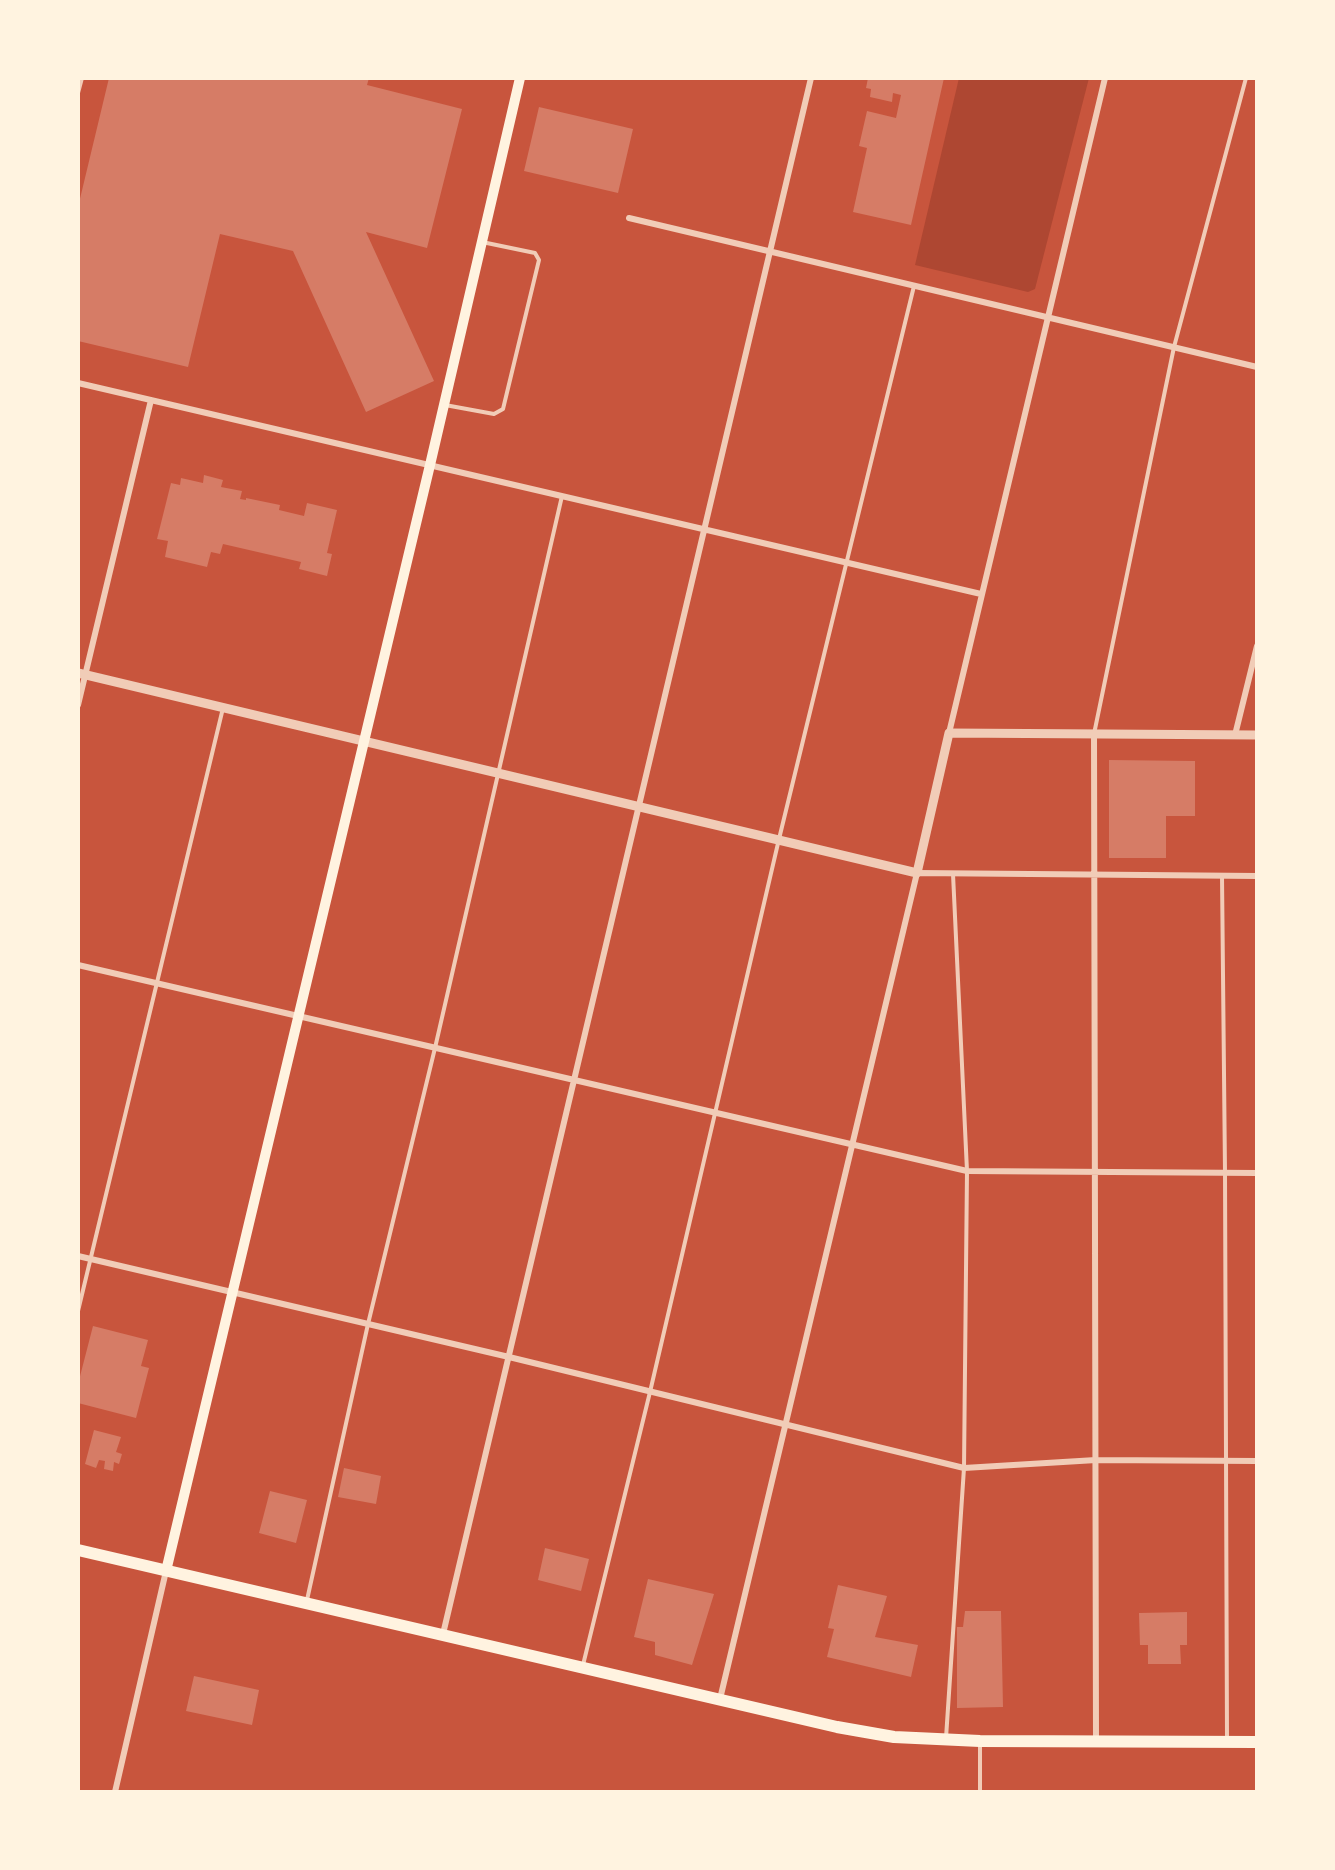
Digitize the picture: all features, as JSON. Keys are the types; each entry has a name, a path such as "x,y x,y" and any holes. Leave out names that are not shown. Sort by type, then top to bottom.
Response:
{"main road":[{"path":"166,1572 520,78"},
{"path":"78,1550 848,1729 894,1737 980,1741 1257,1742"}],"street":[{"path":"443,1634 811,78"},
{"path":"720,1699 917,873 981,594 1106,78"},
{"path":"629,218 1257,367"},
{"path":"78,383 981,594"},
{"path":"78,705 82,674 151,400"},
{"path":"1235,735 1257,646"},
{"path":"82,674 917,873 1257,876"},
{"path":"949,733 1257,735"},
{"path":"1094,734 1096,1742"},
{"path":"78,965 967,1171 1257,1173"},
{"path":"78,1256 509,1357 964,1468 1096,1460 1257,1461"},
{"path":"115,1792 166,1572"}],"lane":[{"path":"78,93 81,78"},
{"path":"1094,734 1174,347 1246,78"},
{"path":"444,405 494,414 503,409 539,260 535,254 482,242"},
{"path":"582,1667 717,1113 779,839 914,286"},
{"path":"306,1603 368,1324 435,1048 562,496"},
{"path":"78,1311 223,707"},
{"path":"946,1739 964,1468 967,1171 953,873"},
{"path":"1222,876 1227,1742"},
{"path":"980,1741 980,1792"}],"shaded area":[{"path":"959,78 1089,78 1035,289 1028,292 915,265"}],"building":[{"path":"109,78 369,78 367,85 462,109 427,248 366,232 434,381 366,412 293,251 220,234 188,367 78,341 78,207"},
{"path":"868,78 944,78 911,225 853,212 867,148 859,146 867,111 896,118 901,95 893,93 892,102 870,97 871,89 866,88"},
{"path":"539,107 633,129 618,193 524,171"},
{"path":"204,475 223,480 221,487 242,491 240,499 246,500 246,498 280,505 279,510 304,516 307,503 337,510 327,553 332,554 327,576 299,569 301,562 223,544 220,554 211,552 207,567 165,557 168,541 157,539 171,483 180,485 181,478 203,483"},
{"path":"1109,760 1195,761 1195,816 1166,816 1166,858 1109,858"},
{"path":"93,1326 148,1340 141,1366 149,1368 136,1418 78,1403 78,1384"},
{"path":"94,1430 121,1437 116,1452 122,1454 119,1464 114,1462 113,1471 104,1469 105,1461 99,1460 96,1468 85,1464"},
{"path":"344,1468 381,1476 376,1504 338,1497"},
{"path":"270,1491 307,1500 296,1543 259,1533"},
{"path":"545,1548 589,1559 581,1591 538,1580"},
{"path":"648,1579 714,1594 692,1665 655,1655 655,1642 634,1637"},
{"path":"838,1585 887,1596 875,1637 918,1645 911,1677 827,1657 834,1629 828,1628"},
{"path":"965,1611 1001,1611 1003,1707 957,1708 957,1627 963,1627"},
{"path":"1187,1612 1187,1645 1180,1645 1181,1664 1148,1664 1148,1645 1140,1645 1139,1613"},
{"path":"194,1676 259,1690 252,1725 186,1711"}]}
